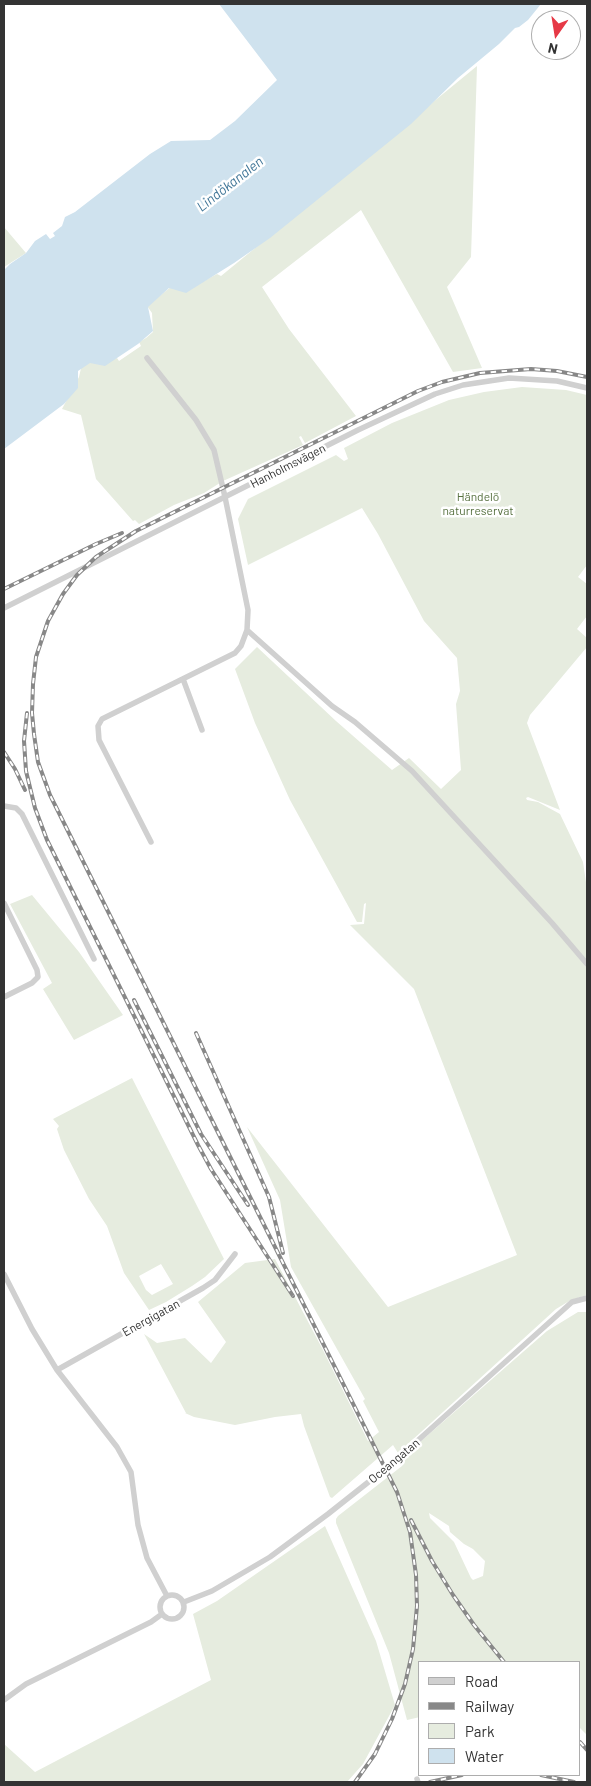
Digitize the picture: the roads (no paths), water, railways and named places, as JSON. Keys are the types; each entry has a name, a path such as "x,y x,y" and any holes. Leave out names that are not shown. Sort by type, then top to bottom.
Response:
{"street":[{"path":"147,358 196,420 214,450 248,610 248,630 241,646 235,653 102,719 98,726 99,740 151,842"},
{"name":"Hanholmsvägen","path":"4,608 414,403 449,389 487,381 523,378 557,381 587,388"},
{"path":"248,630 332,706 355,722 412,771 552,923 587,964"},
{"path":"183,679 202,730"},
{"path":"4,806 16,808 22,814 94,959"},
{"path":"4,903 37,970 38,977 32,983 4,997"},
{"name":"Energigatan","path":"57,1370 203,1288 215,1280 235,1254"},
{"path":"4,1274 32,1329 57,1370 117,1447 131,1472 138,1525 147,1558 167,1596"},
{"name":"Oceangatan","path":"184,1602 212,1591 270,1557 328,1514 395,1461 572,1302 587,1298"},
{"path":"167,1596 177,1596 184,1602 184,1612 178,1618 169,1620 162,1614 160,1604 167,1596"},
{"path":"4,1700 26,1684 151,1622 162,1614"}],"water":[{"name":"Lindökanalen","path":"219,4 541,4 536,10 531,10 531,16 528,20 515,28 458,78 411,124 270,238 186,293 169,288 148,307 153,331 138,344 105,366 90,363 78,371 78,388 64,404 4,449 4,270 26,253 35,241 46,234 50,239 55,236 53,233 62,226 65,217 75,212 150,154 171,141 210,140 235,121 277,80"}],"railway":[{"path":"355,1782 375,1754 392,1719 405,1684 413,1649 417,1606 416,1575 410,1532 397,1492 50,795 38,762 34,734 32,713 36,657 48,621 63,594 77,575 96,557 136,531 418,391 442,382 480,373 531,369 557,371 587,377"},
{"path":"4,589 122,533"},
{"path":"27,713 24,741 26,771 35,808 47,840 198,1145 211,1169 293,1296"},
{"path":"4,752 25,790"},
{"path":"134,1000 201,1134 248,1205"},
{"path":"196,1033 269,1197 283,1253"},
{"path":"411,1520 432,1561 453,1595 503,1661"},
{"path":"581,1743 587,1750"},
{"path":"430,1782 457,1776"},
{"path":"546,1776 574,1782"}],"park label":[{"name":"Händelö naturreservat","path":"478,504"}]}
